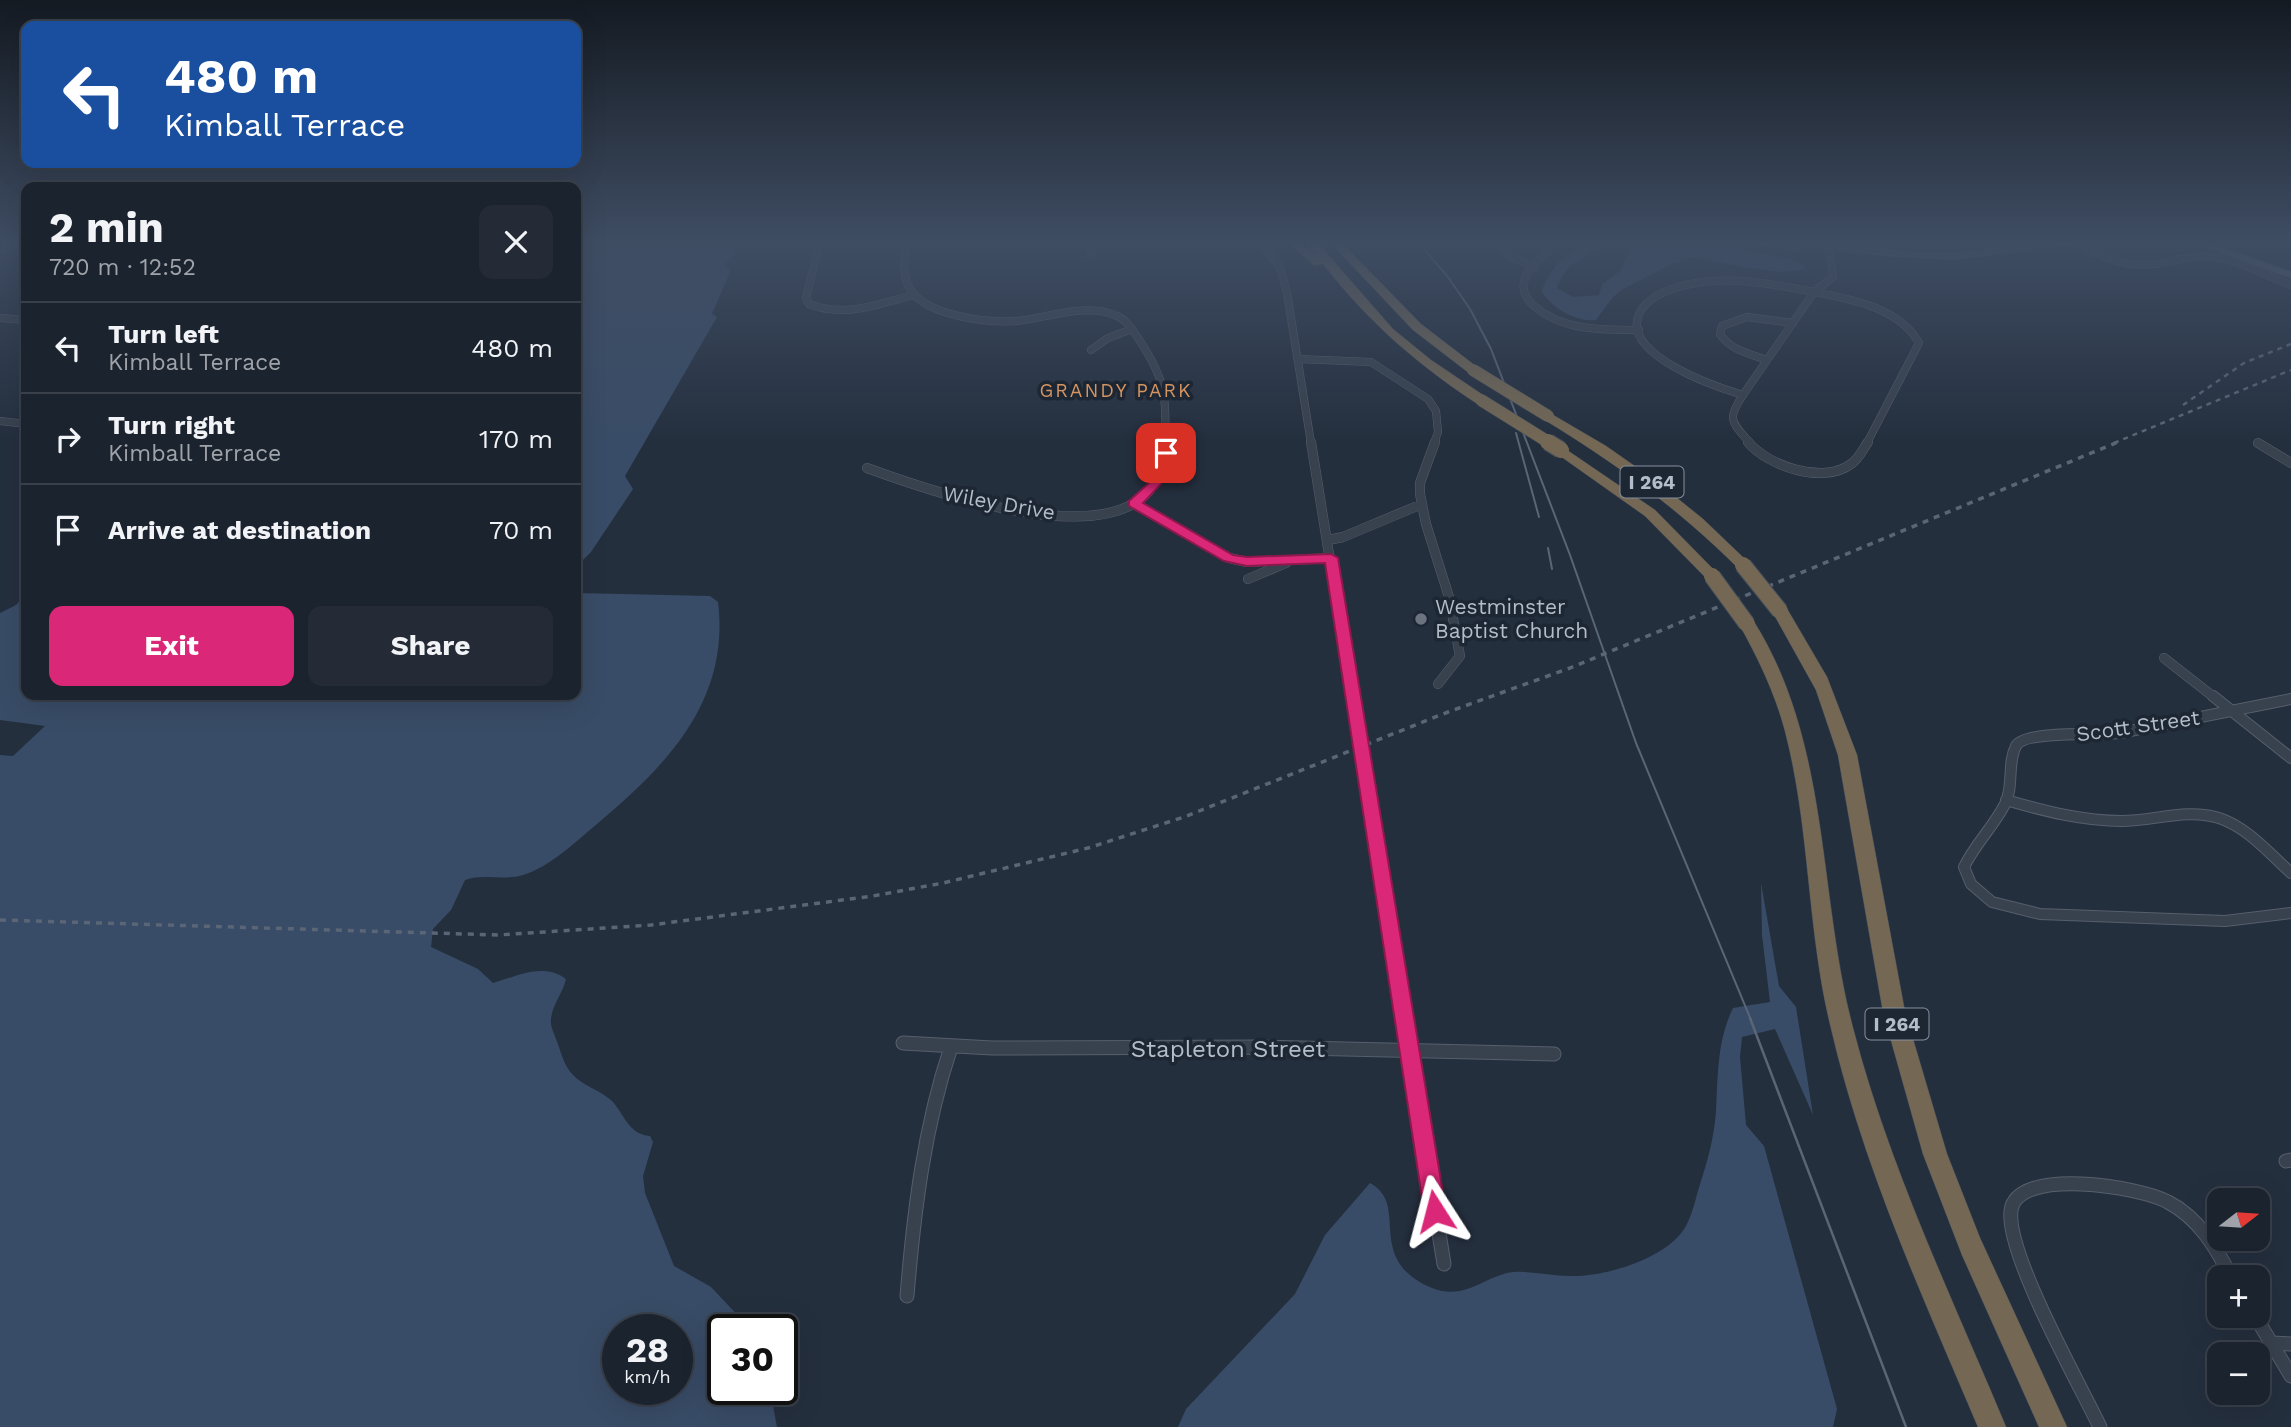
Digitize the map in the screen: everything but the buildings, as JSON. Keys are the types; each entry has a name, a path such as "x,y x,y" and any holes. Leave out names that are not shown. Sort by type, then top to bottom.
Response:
{"highway":[{"path":"1362,308 1377,321"},
{"name":"I 264","path":"1366,308 1377,321 1427,364 1562,450 1650,513 1712,576 1747,624 1772,672 1797,742 1829,970 1841,1027 1860,1091 1895,1193 1992,1427"},
{"name":"I 264","path":"1397,308 1438,345 1472,370 1645,477 1698,520 1743,565 1780,611 1819,677 1845,745 1858,805 1890,995 1928,1136 1971,1244 2053,1427"},
{"path":"1398,308 1405,316"}],"street":[{"path":"815,308 855,308"},
{"path":"935,308 976,319 1014,321 1097,311 1118,316 1132,329 1160,374 1165,398 1166,453 1161,472 1150,491 1134,504 1229,558 1247,562 1331,558"},
{"path":"1288,308 1444,1264"},
{"path":"1536,308 1560,322 1581,328 1639,330"},
{"path":"1644,308 1639,315 1639,330 1652,351 1667,363 1695,378 1742,395"},
{"path":"1803,308 1742,395 1732,411 1732,421 1752,448 1780,463 1820,471 1842,469 1855,462 1919,343 1910,326 1891,315 1866,308"},
{"path":"1767,360 1730,345 1720,334 1722,326 1734,319 1749,317 1793,323"},
{"path":"0,318 21,320"},
{"path":"1091,350 1108,338 1132,329"},
{"path":"1298,359 1366,360 1428,399 1436,411 1436,442 1420,483 1422,504 1460,656 1438,684"},
{"path":"0,421 21,423"},
{"path":"2258,443 2291,463"},
{"name":"Wiley Drive","path":"867,468 943,495 1020,509 1080,515 1109,512 1134,504"},
{"path":"1328,540 1343,537 1422,504"},
{"path":"1248,579 1293,560"},
{"path":"2164,658 2291,758"},
{"name":"Scott Street","path":"2291,699 2119,733 2077,737 2035,736 2020,740 2014,749 2012,785 2006,800 1970,851 1964,867 1971,884 1984,896 2002,906 2040,914 2225,921 2291,912"},
{"path":"2006,800 2066,816 2092,819 2124,821 2195,814 2216,817 2240,828 2291,873"},
{"name":"Stapleton Street","path":"903,1043 1061,1050 1258,1047 1466,1055 1554,1054"},
{"path":"907,1296 925,1137 937,1086 951,1047"},
{"path":"2100,1427 2035,1292 2010,1223 2015,1200 2029,1189 2042,1185 2128,1187 2144,1190 2168,1201 2190,1217 2205,1233 2224,1265"},
{"path":"2263,1328 2291,1376"},
{"path":"2272,1343 2291,1344"}],"water":[{"path":"581,308 715,308 712,314 717,317 625,476 633,489 591,552 581,562"},
{"path":"1558,308 1605,308 1596,320 1581,319"},
{"path":"581,593 710,596 718,602 719,638 714,670 703,700 688,728 669,754 623,802 543,866 516,877 479,877 465,880 451,910 433,929 431,947 478,969 493,983 540,971 549,971 566,979 553,1009 551,1022 564,1062 576,1078 612,1101 632,1128 650,1136 653,1142 643,1176 645,1193 674,1266 711,1287 736,1314 707,1314 707,1405 773,1405 777,1427 0,1427 0,755 13,756 45,726 0,720 0,613 21,600 21,700 581,700"},
{"path":"1761,883 1779,986 1796,1007 1813,1115 1775,1029 1742,1037 1740,1057 1746,1125 1764,1146 1837,1409 1833,1427 1178,1427 1186,1409 1295,1294 1325,1235 1370,1183 1382,1193 1387,1205 1393,1248 1399,1262 1411,1276 1432,1288 1445,1291 1468,1289 1511,1272 1570,1276 1601,1273 1652,1256 1679,1236 1691,1215 1710,1148 1716,1112 1719,1058 1728,1020 1733,1008 1770,1002 1762,935"}],"tram line":[{"path":"1469,308 1491,349 1570,555 1636,743 1751,1020"},
{"path":"1516,433 1539,517"},
{"path":"1548,548 1552,569"},
{"path":"1750,1018 1906,1427"}],"railway":[{"path":"2183,405 2244,363 2291,344"},
{"path":"2114,443 2291,370"},
{"path":"0,920 498,935 651,925 873,896 943,883 1088,848 1184,817 1448,712 1570,668 2118,442"}],"place":[{"name":"Westminster Baptist Church","path":"1421,619"}],"district":[{"name":"GRANDY PARK","path":"1116,390"}],"route":[{"path":"1166,453 1155,484 1134,504 1220,555 1239,561 1331,558 1435,1211"}]}
